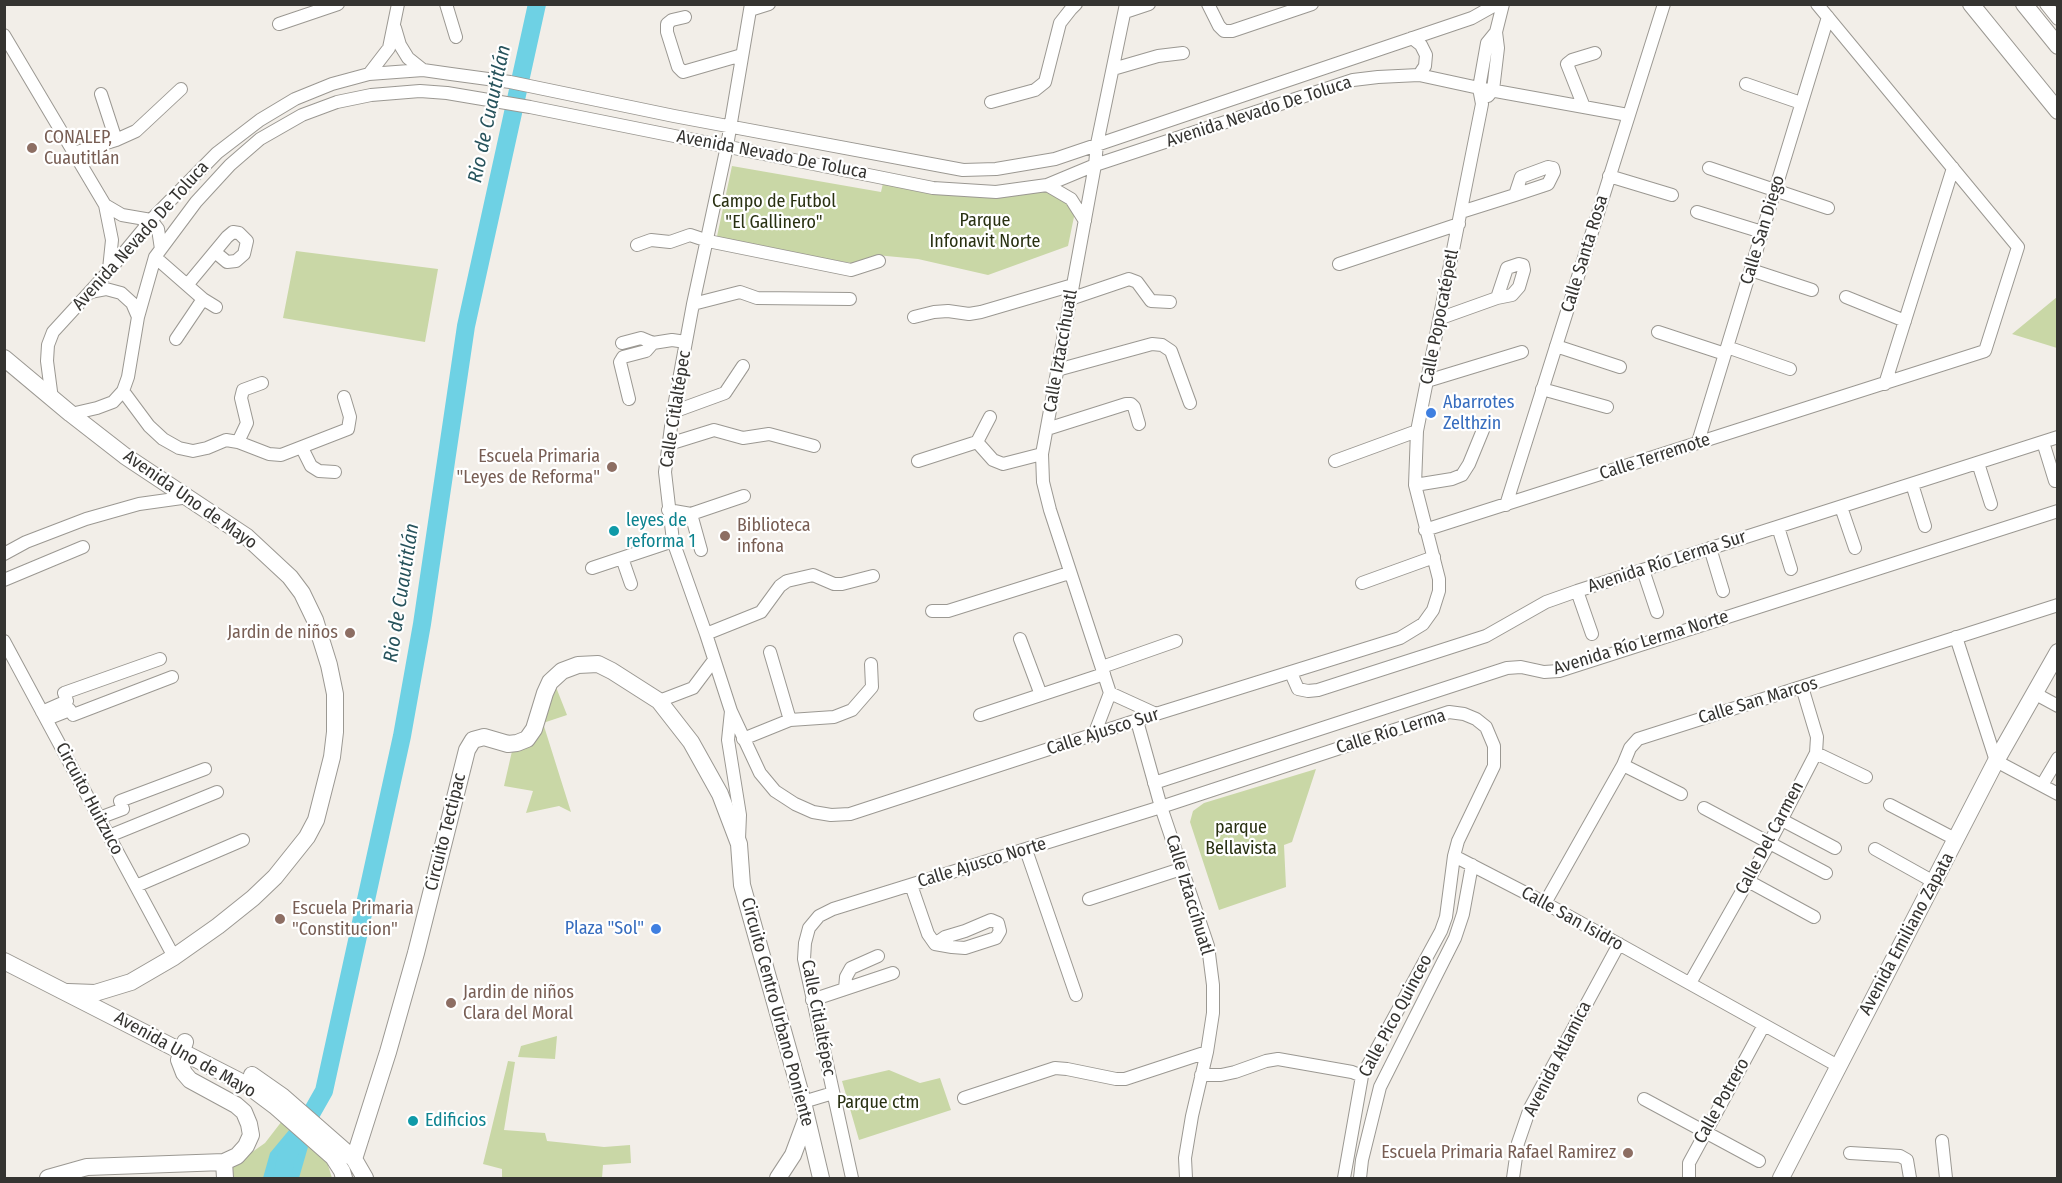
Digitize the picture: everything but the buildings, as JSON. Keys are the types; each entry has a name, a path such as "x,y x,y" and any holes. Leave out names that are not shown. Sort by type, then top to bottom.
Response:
{"street":[{"path":"279,24 338,4"},
{"path":"446,4 456,37"},
{"path":"750,7 769,4"},
{"path":"991,102 1035,90 1045,82 1060,23 1076,4"},
{"path":"1125,8 1149,4"},
{"path":"1208,4 1224,31 1232,31 1312,4"},
{"name":"Avenida Nevado De Toluca","path":"52,399 47,361 48,345 53,332 108,272 151,220 217,153 260,120 295,99 332,84 369,74 423,70 510,82 729,127 963,170 996,169 1055,159 1472,18 1497,4"},
{"name":"Calle Popocatépetl","path":"1482,104 1493,90 1498,48 1496,32 1503,4"},
{"name":"Calle Santa Rosa","path":"1506,505 1664,4"},
{"name":"Calle Terremote","path":"1425,530 1985,351 2018,247 1817,4"},
{"path":"1971,4 2058,111"},
{"path":"2024,4 2058,46"},
{"path":"2046,4 2058,19"},
{"path":"369,74 389,48 399,5"},
{"name":"Calle Citlaltépec","path":"739,844 740,816 728,740 731,711 672,541 666,472 673,412 693,304 727,146 750,7"},
{"name":"Calle Iztaccíhuatl","path":"1110,693 1050,510 1043,482 1042,454 1097,144 1125,8"},
{"path":"685,17 672,20 667,24 667,32 678,67 683,72 742,55"},
{"name":"Calle San Diego","path":"1698,442 1827,17"},
{"path":"1472,18 1486,22 1496,32"},
{"path":"395,27 400,45 408,58 423,70"},
{"name":"Calle Popocatépetl","path":"1425,530 1415,485 1417,431 1482,104 1479,88 1487,43 1496,32"},
{"path":"4,35 105,205 112,240 108,272"},
{"path":"1412,38 1421,45 1426,54 1425,66 1419,75"},
{"path":"1113,69 1158,56 1183,53"},
{"path":"1584,107 1567,64 1572,60 1595,53"},
{"name":"Avenida Nevado De Toluca","path":"123,392 128,377 138,317 158,253 196,202 230,165 260,139 302,115 337,102 371,95 420,91 504,102 933,188 996,192 1047,185 1095,165 1353,80 1378,76 1419,75 1628,115"},
{"path":"1746,84 1802,103"},
{"path":"74,153 136,131 181,89"},
{"path":"101,94 116,140"},
{"path":"669,135 674,116"},
{"path":"1709,168 1828,208"},
{"path":"1885,384 1953,168"},
{"path":"1609,176 1672,195"},
{"path":"1047,185 1071,199 1085,221"},
{"path":"1339,264 1515,195"},
{"path":"105,205 122,215 151,220 158,229 158,253 203,299 216,307"},
{"path":"1697,212 1762,232"},
{"path":"637,244 651,240 670,242 690,235 708,241 851,270 879,261"},
{"path":"189,284 215,252"},
{"path":"1441,318 1497,298 1512,296 1516,292 1524,270 1523,265 1507,268 1497,298"},
{"path":"1751,270 1812,290"},
{"path":"1070,299 1129,279 1137,282 1151,301 1170,302"},
{"path":"914,317 934,312 969,314 981,312 1073,285"},
{"path":"90,292 106,289 121,293 132,303 138,317"},
{"path":"693,304 740,292 758,298 850,299"},
{"path":"1846,297 1905,321"},
{"path":"176,339 203,299"},
{"path":"1658,332 1790,369"},
{"path":"622,343 640,338 653,343 672,340 686,342"},
{"path":"629,399 620,362 623,357 646,351 653,343"},
{"path":"1057,370 1152,344 1162,345 1171,351 1190,403"},
{"path":"1556,346 1620,367"},
{"path":"1427,381 1521,352"},
{"name":"Avenida Uno de Mayo","path":"4,358 125,456 247,537 291,577 302,593 315,620 335,694 335,732 328,778 316,820 307,837 275,877 253,898 174,957 131,982 95,993 68,992"},
{"path":"673,412 724,393 743,366"},
{"path":"238,442 247,423 241,398 243,390 262,383"},
{"path":"1542,389 1607,407"},
{"path":"71,414 113,402 123,392 149,426 163,439 179,448 194,451 226,440 238,442 269,454 281,455 348,429 350,417 344,397"},
{"path":"1047,429 1126,404 1134,407 1139,424"},
{"path":"918,461 977,442 990,417"},
{"path":"1415,485 1452,479 1462,475 1485,425"},
{"path":"669,444 714,430 743,438 769,434 814,446"},
{"path":"1335,461 1417,431"},
{"name":"Avenida Río Lerma Sur","path":"1292,673 1298,689 1318,690 1486,636 1546,602 1577,591 2058,437"},
{"path":"977,442 993,460 1003,464 1042,454"},
{"path":"2043,442 2055,481"},
{"path":"302,448 310,466 319,471 335,472"},
{"path":"1978,463 1991,504"},
{"path":"1912,484 1925,526"},
{"path":"668,510 691,514 744,496"},
{"path":"4,554 26,542 87,519 139,504 190,497"},
{"path":"1841,507 1855,548"},
{"name":"Avenida Río Lerma Norte","path":"1154,783 1506,668 1521,667 1544,672 1559,670 2058,511"},
{"path":"691,514 700,550"},
{"path":"1778,527 1791,569"},
{"name":"Calle Ajusco Sur","path":"731,711 760,773 775,791 813,812 831,815 850,813 1400,638 1424,624 1433,610 1439,591 1434,557 1425,530"},
{"path":"592,568 672,541"},
{"path":"4,580 83,547"},
{"path":"1710,548 1723,591"},
{"path":"1362,583 1434,557"},
{"path":"622,558 631,584"},
{"path":"1643,570 1657,612"},
{"path":"932,610 948,611 1069,573"},
{"path":"706,634 761,612 780,586 787,581 813,575 834,584 842,584 873,576"},
{"path":"1577,591 1592,634"},
{"name":"Calle San Marcos","path":"1545,903 1623,765 1630,747 1638,739 2058,606"},
{"path":"1956,637 1996,761 2058,794"},
{"path":"1020,639 1041,695"},
{"name":"Circuito Huitzuco","path":"4,641 174,957"},
{"path":"980,716 1041,695 1176,641"},
{"path":"770,652 790,720"},
{"name":"Avenida Emiliano Zapata","path":"1781,1179 1996,761 2058,652"},
{"path":"44,716 67,701 64,693 160,658"},
{"path":"659,701 693,688 714,660"},
{"name":"Circuito Tectipac","path":"354,1159 413,964 466,750 473,740 484,737 508,744 527,739 534,729 544,693 550,682 562,671 578,665 598,664 659,701"},
{"path":"743,739 790,720 834,717 852,710 872,687 871,664"},
{"path":"44,716 70,710 73,715 172,677"},
{"path":"703,677 720,678"},
{"path":"1802,687 1817,737 1816,753 1866,777"},
{"path":"1094,735 1110,693 1156,714"},
{"path":"2034,693 2058,706"},
{"name":"Circuito Centro Urbano Poniente","path":"659,701 691,742 720,794 739,844 742,885 803,1102 821,1179"},
{"name":"Calle Río Lerma","path":"1161,807 1449,712 1464,714 1476,718 1486,727 1494,746 1494,766 1458,841 1454,856"},
{"name":"Calle Iztaccíhuatl","path":"1137,721 1161,807 1208,946 1213,985 1213,1013 1207,1052 1192,1116 1187,1148 1186,1179"},
{"name":"Calle Del Carmen","path":"1690,983 1770,843 1816,753"},
{"path":"2042,785 2058,758"},
{"path":"1623,765 1681,794"},
{"path":"99,818 123,809 120,801 206,769"},
{"path":"109,836 217,792"},
{"path":"1890,805 1957,840"},
{"name":"Calle Ajusco Norte","path":"809,928 819,916 833,909 1161,807"},
{"path":"1704,808 1826,873"},
{"path":"1782,820 1835,848"},
{"path":"136,886 243,840"},
{"path":"1026,849 1076,995"},
{"path":"1875,849 1934,882"},
{"name":"Calle San Isidro","path":"1454,856 1690,983"},
{"name":"Calle Pico Quinceo","path":"1344,1179 1362,1076 1441,931 1446,917 1454,856"},
{"path":"1360,1179 1362,1160 1380,1088 1455,938 1463,914 1472,865"},
{"path":"1089,899 1181,869"},
{"path":"1748,881 1814,917"},
{"path":"911,885 928,934 935,944"},
{"name":"Calle Citlaltépec","path":"809,928 804,959 852,1179"},
{"name":"Avenida Atlamica","path":"1513,1179 1518,1143 1530,1108 1618,944"},
{"path":"845,990 846,977 851,968 878,956"},
{"name":"Avenida Uno de Mayo","path":"4,961 184,1045"},
{"path":"812,1000 893,973"},
{"path":"131,982 118,1000 119,1007 184,1045 252,1076 318,1136 354,1159 365,1179"},
{"path":"1690,983 1838,1066"},
{"path":"1398,1010 1413,1020"},
{"name":"Calle Potrero","path":"1689,1179 1689,1162 1704,1131 1764,1025"},
{"path":"48,1179 87,1167 224,1170 246,1146 251,1135 249,1124 244,1112 236,1105 190,1080 184,1073 179,1060 184,1045"},
{"path":"963,1098 1055,1068 1125,1079 1207,1052"},
{"path":"1201,1075 1228,1074 1278,1059 1352,1072 1362,1076"},
{"path":"803,1102 833,1093"},
{"path":"1644,1099 1760,1161"},
{"path":"778,1179 793,1155 806,1120"},
{"path":"318,1136 342,1171 344,1179"},
{"path":"1942,1141 1946,1179"},
{"path":"1850,1153 1900,1156 1907,1160 1910,1179"}],"green space":[{"path":"732,166 881,192 884,179 1001,189 1050,180 1076,207 1068,246 988,275 918,259 876,255 870,266 716,241"},
{"path":"296,251 438,269 425,342 283,318"},
{"path":"2057,297 2057,348 2012,334"},
{"path":"552,677 567,715 543,723 571,812 559,806 526,813 533,791 504,786 515,738 526,729"},
{"name":"parque Bellavista","path":"1316,769 1292,842 1284,845 1286,887 1219,910 1190,822 1193,811 1204,803"},
{"path":"557,1036 555,1059 518,1057 521,1046"},
{"path":"508,1061 515,1062 504,1130 545,1133 547,1141 604,1147 630,1145 631,1163 603,1165 602,1178 502,1178 502,1169 483,1164"},
{"name":"Parque ctm","path":"889,1070 920,1083 940,1078 951,1110 859,1140 842,1081"},
{"path":"282,1121 327,1162 332,1178 231,1178 231,1167 265,1143"}],"water":[{"path":"290,1129 308,1147 299,1178 263,1178 270,1153"}],"waterway":[{"name":"Rio de Cuautitlán","path":"282,1178 286,1158 324,1091 402,736 422,624 466,326 537,4"}],"place":[{"name":"CONALEP, Cuautitlán","path":"32,148"},
{"name":"Abarrotes Zelthzin","path":"1431,413"},
{"name":"Escuela Primaria \"Leyes de Reforma\"","path":"612,467"},
{"name":"leyes de reforma 1","path":"614,531"},
{"name":"Biblioteca infona","path":"725,536"},
{"name":"Jardin de niños","path":"350,633"},
{"name":"Escuela Primaria \"Constitucion\"","path":"280,919"},
{"name":"Plaza \"Sol\"","path":"656,929"},
{"name":"Jardin de niños Clara del Moral","path":"451,1003"},
{"name":"Edificios","path":"413,1121"},
{"name":"Escuela Primaria Rafael Ramirez","path":"1628,1153"}],"park label":[{"name":"Campo de Futbol \"El Gallinero\"","path":"774,212"},
{"name":"Parque Infonavit Norte","path":"985,231"}]}
